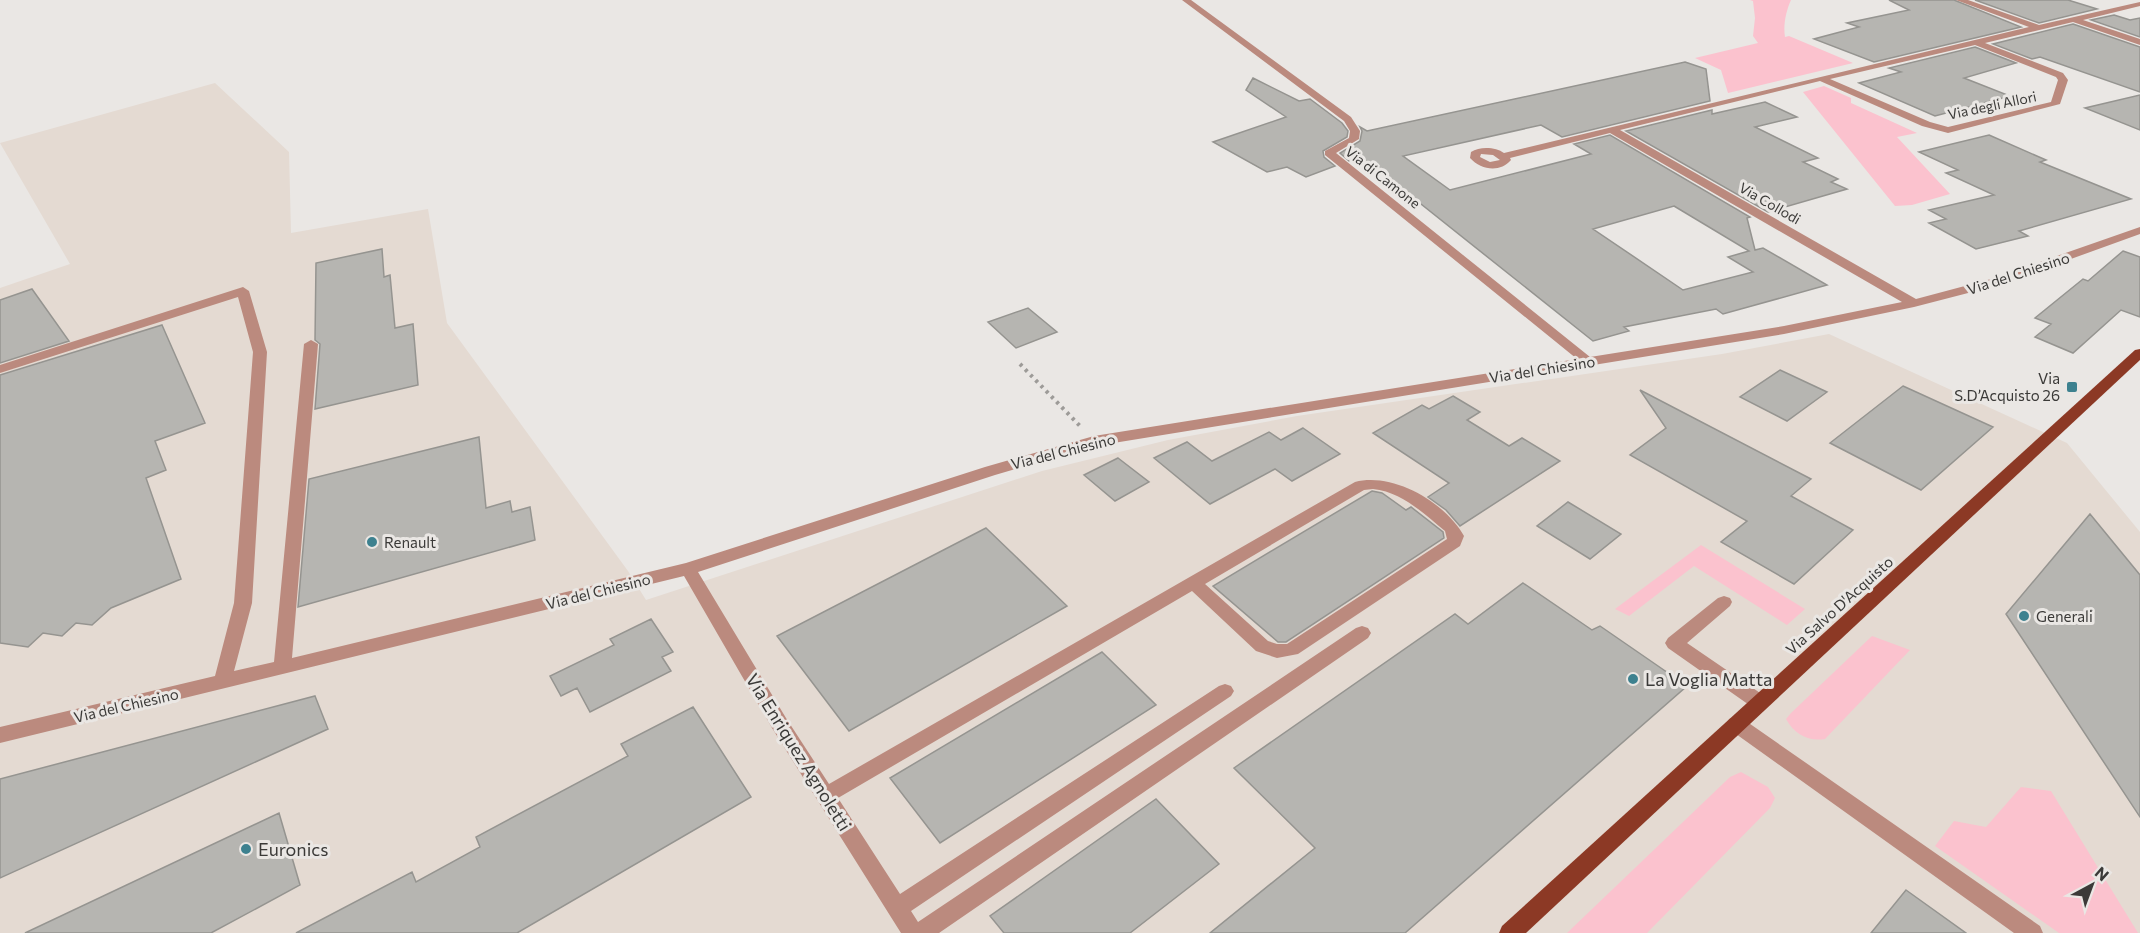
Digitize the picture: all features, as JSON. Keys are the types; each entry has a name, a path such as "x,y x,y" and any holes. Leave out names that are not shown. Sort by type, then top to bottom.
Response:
{"main road":[{"name":"Via Salvo D'Acquisto","path":"1510,933 2140,353"}],"street":[{"name":"Via di Camone","path":"1186,0 1348,119 1355,131 1354,139 1329,153 1587,361"},
{"path":"1960,0 2039,28"},
{"path":"1504,156 1821,78 2140,4"},
{"path":"2073,20 2140,42"},
{"name":"Via degli Allori","path":"1821,78 1926,124 1948,130 2055,104 2063,80 2060,75 1975,42"},
{"name":"Via Collodi","path":"1612,130 1914,303"},
{"name":"Via del Chiesino","path":"0,735 688,569 990,471 1094,441 1784,330 1914,303 1995,282 2140,230"},
{"path":"0,369 243,291 260,352 243,603 222,682"},
{"path":"282,668 311,344"},
{"path":"825,796 1360,486 1372,482 1397,488 1451,527 1456,536 1454,542 1292,649 1282,652 1271,651 1262,646 1193,583"},
{"name":"Via Enriquez Agnoletti","path":"688,569 779,723 913,933"},
{"path":"1724,602 1674,643 1759,702"},
{"path":"920,933 1362,633"},
{"path":"897,908 1225,691"},
{"path":"1736,724 2032,933"}],"path":[{"path":"1020,364 1094,441"}],"shaded area":[{"path":"1750,0 1791,0 1785,18 1785,37 1789,36 1853,63 1728,93 1721,70 1695,58 1758,43 1753,36 1755,18 1753,1"},
{"path":"215,83 289,152 291,233 428,209 447,323 628,571 646,600 1042,471 1168,440 1297,416 1722,354 1829,334 2067,443 2140,532 2140,933 0,933 0,288 70,264 0,143"},
{"path":"1824,86 1851,98 1851,103 1917,133 1897,137 1950,194 1912,205 1895,206 1803,92"},
{"path":"1701,545 1805,609 1787,625 1694,566 1629,616 1615,609"},
{"path":"1872,636 1910,650 1825,739 1802,736 1786,719"},
{"path":"1741,772 1768,787 1775,798 1770,808 1647,933 1567,933 1730,777"},
{"path":"2021,787 2051,791 2138,933 2059,933 1935,846 1954,821 1986,827"}],"building":[{"path":"1889,0 1954,0 2021,27 1874,62 1814,39 1859,27 1847,23 1909,10"},
{"path":"1975,0 2068,0 2097,9 2039,23"},
{"path":"2114,15 2130,20 2140,18 2140,37 2091,20"},
{"path":"2073,24 2140,47 2140,92 2040,57 2032,59 1993,44"},
{"path":"1975,47 2016,63 1964,78 2010,96 1935,116 1859,83 1901,72 1889,68"},
{"path":"1685,62 1706,69 1710,101 1562,137 1541,125 1403,156 1450,190 1591,154 1574,144 1610,135 1750,217 1747,218 1755,250 1763,248 1827,285 1723,314 1716,309 1624,327 1629,331 1593,341 1382,173 1376,174 1356,159 1349,161 1340,153 1360,141 1362,131 1360,127 1367,131","holes":["1674,206 1749,251 1728,257 1753,272 1683,290 1593,229"]},
{"path":"1253,78 1299,101 1310,99 1342,123 1348,131 1347,137 1323,151 1324,157 1335,166 1306,177 1287,167 1267,172 1213,142 1286,117 1246,90"},
{"path":"2140,95 2140,130 2085,108"},
{"path":"1765,102 1797,117 1755,127 1818,158 1803,162 1838,179 1831,182 1847,189 1768,212 1626,131 1712,110 1712,114"},
{"path":"1989,135 2046,160 2040,162 2131,199 2019,231 2028,236 1976,249 1929,223 1946,219 1929,210 1994,195 1946,173 1958,170 1919,152"},
{"path":"382,249 384,277 390,275 395,328 413,324 418,385 315,409 320,344 315,340 316,263"},
{"path":"2123,251 2140,257 2140,317 2121,310 2073,353 2035,337 2051,324 2035,318 2083,279 2088,281"},
{"path":"32,289 69,341 0,363 0,300"},
{"path":"1028,308 1057,332 1016,348 988,322"},
{"path":"162,325 205,423 155,441 166,470 146,478 181,579 111,608 92,625 76,623 62,636 43,633 28,647 0,643 0,375"},
{"path":"1780,370 1827,392 1787,421 1740,397"},
{"path":"1903,386 1993,427 1921,490 1830,443"},
{"path":"1640,390 1811,479 1791,496 1853,530 1794,584 1721,542 1747,521 1630,455 1666,428"},
{"path":"1453,396 1480,412 1467,420 1509,446 1522,438 1560,461 1460,526 1446,510 1428,497 1449,483 1373,433 1422,405 1429,409"},
{"path":"1303,428 1340,454 1292,481 1275,469 1210,504 1154,458 1187,442 1212,461 1269,432 1281,440"},
{"name":"Renault","path":"479,437 486,508 510,501 512,512 530,507 535,540 298,607 309,479"},
{"path":"1118,458 1149,482 1115,501 1084,475"},
{"path":"1372,491 1382,493 1406,510 1411,507 1443,532 1444,538 1286,642 1278,642 1213,586"},
{"path":"1568,502 1621,534 1590,559 1537,526"},
{"path":"2090,514 2140,575 2140,817 2006,614"},
{"path":"986,528 1067,606 849,731 777,636"},
{"path":"1523,583 1592,630 1600,626 1687,686 1405,933 1210,933 1315,848 1234,768 1455,614 1468,624"},
{"path":"651,619 673,652 662,657 671,671 590,712 577,688 561,696 550,676 614,645 610,639"},
{"path":"1102,652 1156,705 940,843 890,778"},
{"path":"315,696 328,729 0,878 0,779"},
{"path":"693,707 751,797 517,933 296,933 412,872 416,882 480,847 476,837 628,756 621,744"},
{"path":"1156,799 1219,864 1130,933 1004,933 990,916"},
{"name":"Euronics","path":"279,813 300,885 211,933 25,933"},
{"path":"1906,890 1966,933 1871,933"}],"place":[{"name":"Via S.D’Acquisto 26","path":"2072,387"},
{"name":"Renault","path":"372,542"},
{"name":"Generali","path":"2024,616"},
{"name":"La Voglia Matta","path":"1633,679"},
{"name":"Euronics","path":"246,849"}]}
